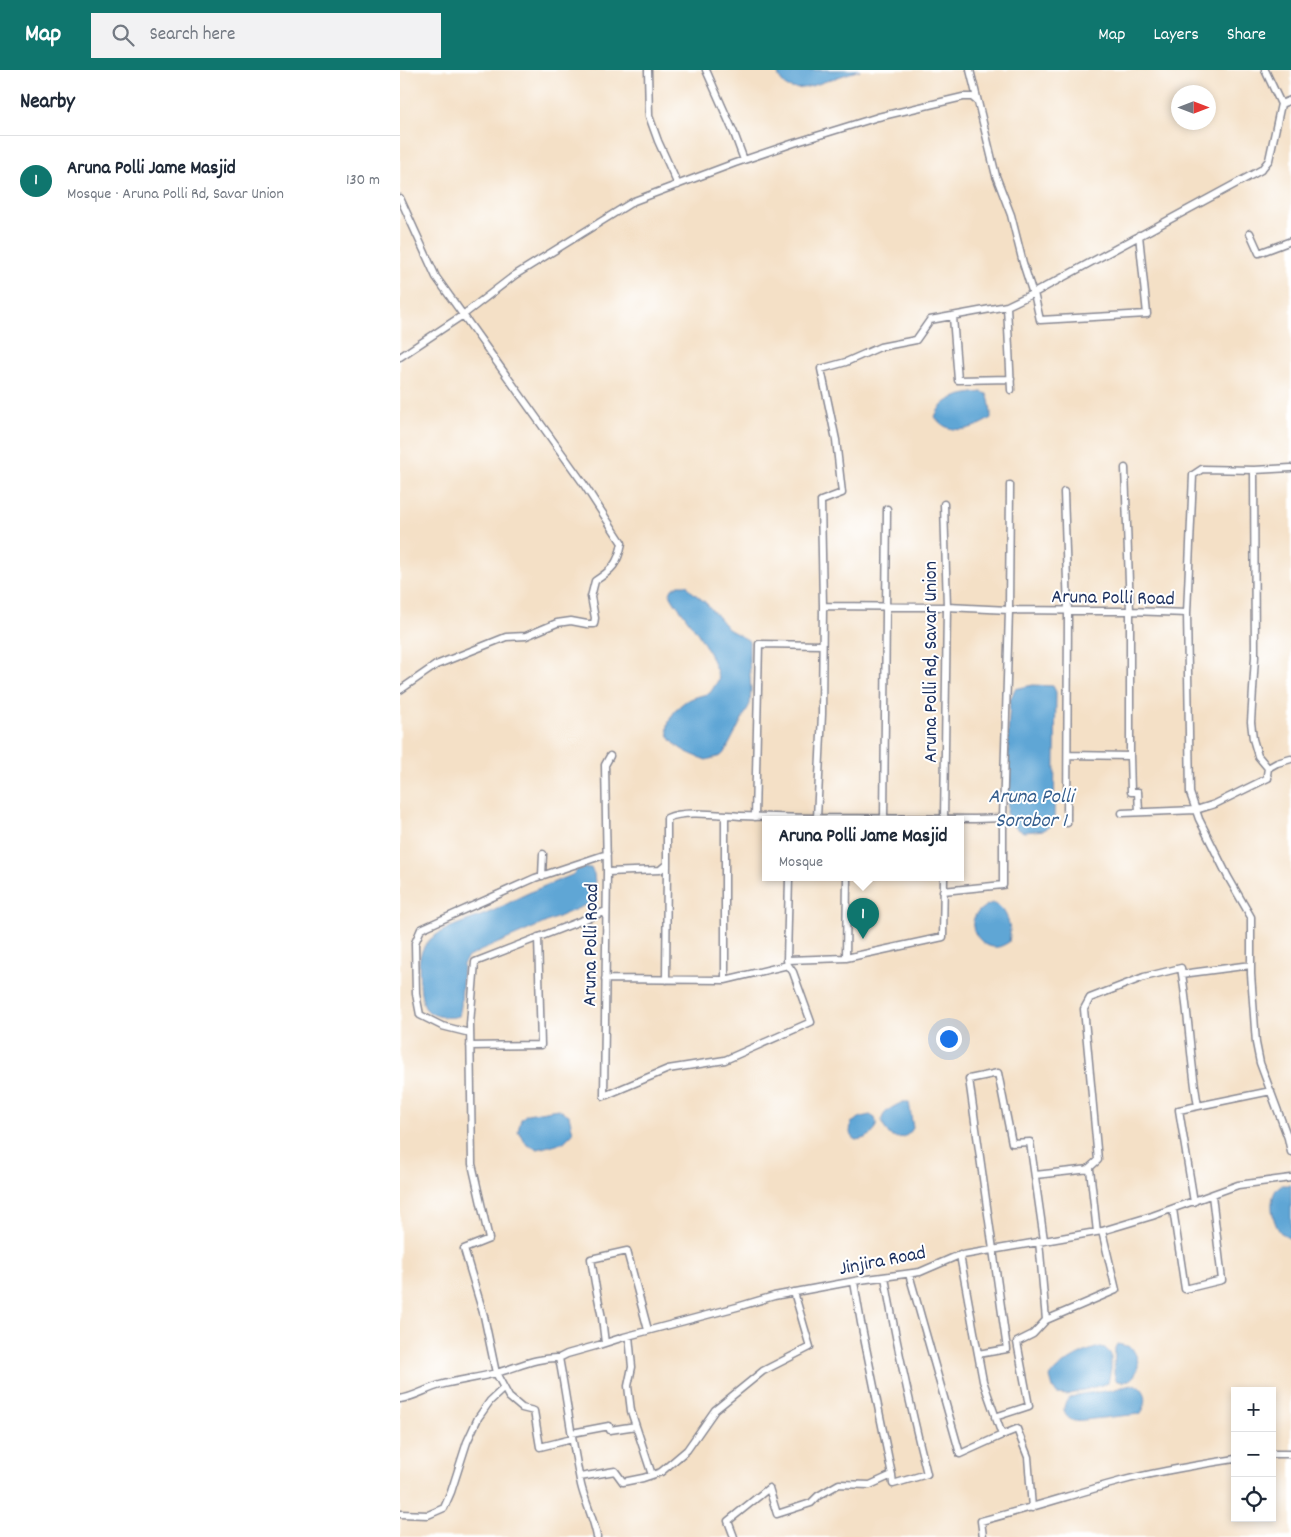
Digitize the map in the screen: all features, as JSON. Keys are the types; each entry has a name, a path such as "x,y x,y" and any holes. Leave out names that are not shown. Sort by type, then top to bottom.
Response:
{"street":[{"path":"648,70 649,116 678,185"},
{"path":"706,70 744,160"},
{"path":"970,70 996,176 1012,215 1022,263 1034,294 1040,320 1146,314 1139,235"},
{"path":"817,816 822,714 823,606 821,501 842,493 836,440 821,369 846,362 880,348 916,340 930,320 1006,306 1034,294 1260,170 1269,160 1281,104 1265,70"},
{"path":"400,357 463,315 514,275 634,201 744,160 878,117 963,97 972,97 978,102"},
{"path":"1281,104 1291,100"},
{"path":"400,198 436,277 583,483 622,543 616,563 610,572 594,581 591,597 595,618 594,624 571,621 557,624 526,636 506,637 436,665 400,690"},
{"path":"1250,233 1258,253 1291,241"},
{"path":"1006,306 1011,390"},
{"path":"953,317 958,380 1011,380"},
{"path":"1125,468 1130,611 1131,792 1138,792 1139,812"},
{"name":"Aruna Polli Road","path":"823,606 1188,613 1193,474 1202,469 1254,470 1291,468"},
{"path":"1122,813 1196,810 1215,804 1268,778 1268,768 1258,756 1251,722 1255,657 1254,470"},
{"path":"943,892 1003,885 1010,486"},
{"path":"1064,492 1068,612 1067,823"},
{"name":"Aruna Polli Rd, Savar Union","path":"944,504 947,607 944,816"},
{"path":"884,816 887,509"},
{"path":"1188,613 1190,793 1199,819 1228,877 1252,917 1251,965 1256,1043 1260,1063 1288,1138 1291,1152"},
{"path":"754,817 759,644 822,645"},
{"path":"1068,755 1130,756"},
{"path":"607,872 605,765 610,756"},
{"path":"1268,768 1291,759"},
{"path":"666,980 667,818 675,814 762,817"},
{"path":"725,815 725,980"},
{"path":"964,820 1003,818"},
{"path":"542,876 543,854"},
{"path":"470,1033 442,1026 420,1014 416,994 415,943 421,929 542,876 607,854"},
{"name":"Aruna Polli Road","path":"667,864 660,870 607,872 604,1096 668,1069 725,1060 812,1022 788,963"},
{"path":"788,963 789,881"},
{"path":"846,958 847,881"},
{"path":"605,979 725,980 788,963 846,958 943,937 944,881"},
{"path":"606,911 476,962 470,1033 472,1164 489,1239 464,1249 484,1316 496,1373 509,1397 522,1408 534,1411 540,1447 609,1426 610,1430 636,1426"},
{"path":"470,1046 541,1045 538,937"},
{"path":"1182,974 1251,965"},
{"path":"1035,1175 1088,1169 1098,1160 1084,1009 1090,998 1144,977 1181,968 1186,995 1193,1079 1198,1106"},
{"path":"978,1354 1007,1348 969,1079 998,1073 1012,1143 1030,1142 1042,1240 1046,1320"},
{"path":"1194,1202 1180,1110 1270,1091"},
{"path":"995,1416 1029,1406 1018,1342 1033,1334 1046,1320 1116,1290 1099,1231 1090,1169 1088,1169"},
{"name":"Jinjira Road","path":"400,1399 409,1398 438,1386 496,1373 532,1361 549,1357 560,1358 567,1354 648,1330 774,1296 920,1272 960,1255 1099,1231 1173,1209 1238,1185 1291,1178"},
{"path":"1173,1209 1185,1289 1222,1280 1212,1195"},
{"path":"605,1344 591,1259 627,1251 648,1330"},
{"path":"960,1255 983,1381 1002,1435"},
{"path":"909,1274 960,1454 1017,1430 1028,1457 1032,1508"},
{"path":"854,1282 862,1332 893,1484 927,1474 908,1396 885,1277"},
{"path":"580,1477 616,1471 623,1482 661,1472 687,1450 715,1410 763,1371 810,1347 794,1292"},
{"path":"629,1336 632,1367 628,1386 631,1411 652,1475"},
{"path":"560,1358 580,1477 595,1527 596,1537"},
{"path":"400,1514 428,1515 444,1508 452,1492 467,1442 478,1418 490,1400 504,1388"},
{"path":"1276,1454 1291,1454"},
{"path":"983,1537 981,1522 1123,1480 1231,1460"},
{"path":"734,1537 728,1521 769,1488 777,1514 811,1503 818,1496 839,1484 870,1485 892,1475"}],"water":[{"path":"777,70 860,70 798,89 787,87 779,78"},
{"path":"982,392 987,394 991,418 977,426 961,430 954,429 947,427 935,417 938,410 948,401 968,394"},
{"path":"679,585 687,585 690,590 706,603 728,629 749,642 750,704 725,752 721,756 706,760 681,749 673,742 668,733 669,722 675,711 688,700 710,693 719,679 714,663 702,641 670,594 672,589"},
{"name":"Aruna Polli Sorobor 1","path":"1033,685 1053,686 1056,692 1054,819 1052,825 1044,830 1024,832 1012,824 1007,814 1010,700 1015,689"},
{"path":"591,868 594,874 597,900 468,957 463,964 459,1016 441,1017 432,1014 426,1009 421,992 419,962 423,949 430,939 446,929 487,914 528,893 572,875 577,870"},
{"path":"992,903 1002,909 1008,919 1010,931 1009,942 998,947 982,942 973,926 974,918 978,912"},
{"path":"903,1102 909,1102 913,1128 904,1137 892,1137 883,1125 883,1116 886,1112"},
{"path":"558,1109 569,1115 573,1133 564,1142 538,1149 527,1145 518,1131 521,1119 527,1114"},
{"path":"870,1115 875,1118 876,1127 874,1131 864,1138 855,1140 850,1133 851,1123 861,1117"},
{"path":"1281,1185 1291,1185 1291,1239 1281,1233 1273,1215 1272,1201 1277,1189"},
{"path":"1117,1344 1131,1347 1138,1363 1137,1372 1132,1378 1124,1382 1116,1380 1114,1373 1115,1348"},
{"path":"1100,1347 1105,1348 1111,1354 1108,1383 1067,1395 1057,1394 1050,1377 1054,1372 1072,1359"},
{"path":"1132,1385 1137,1386 1144,1392 1146,1401 1140,1414 1074,1421 1065,1414 1065,1404 1073,1396"}],"place":[{"name":"Aruna Polli Jame Masjid","path":"863,939"}]}
